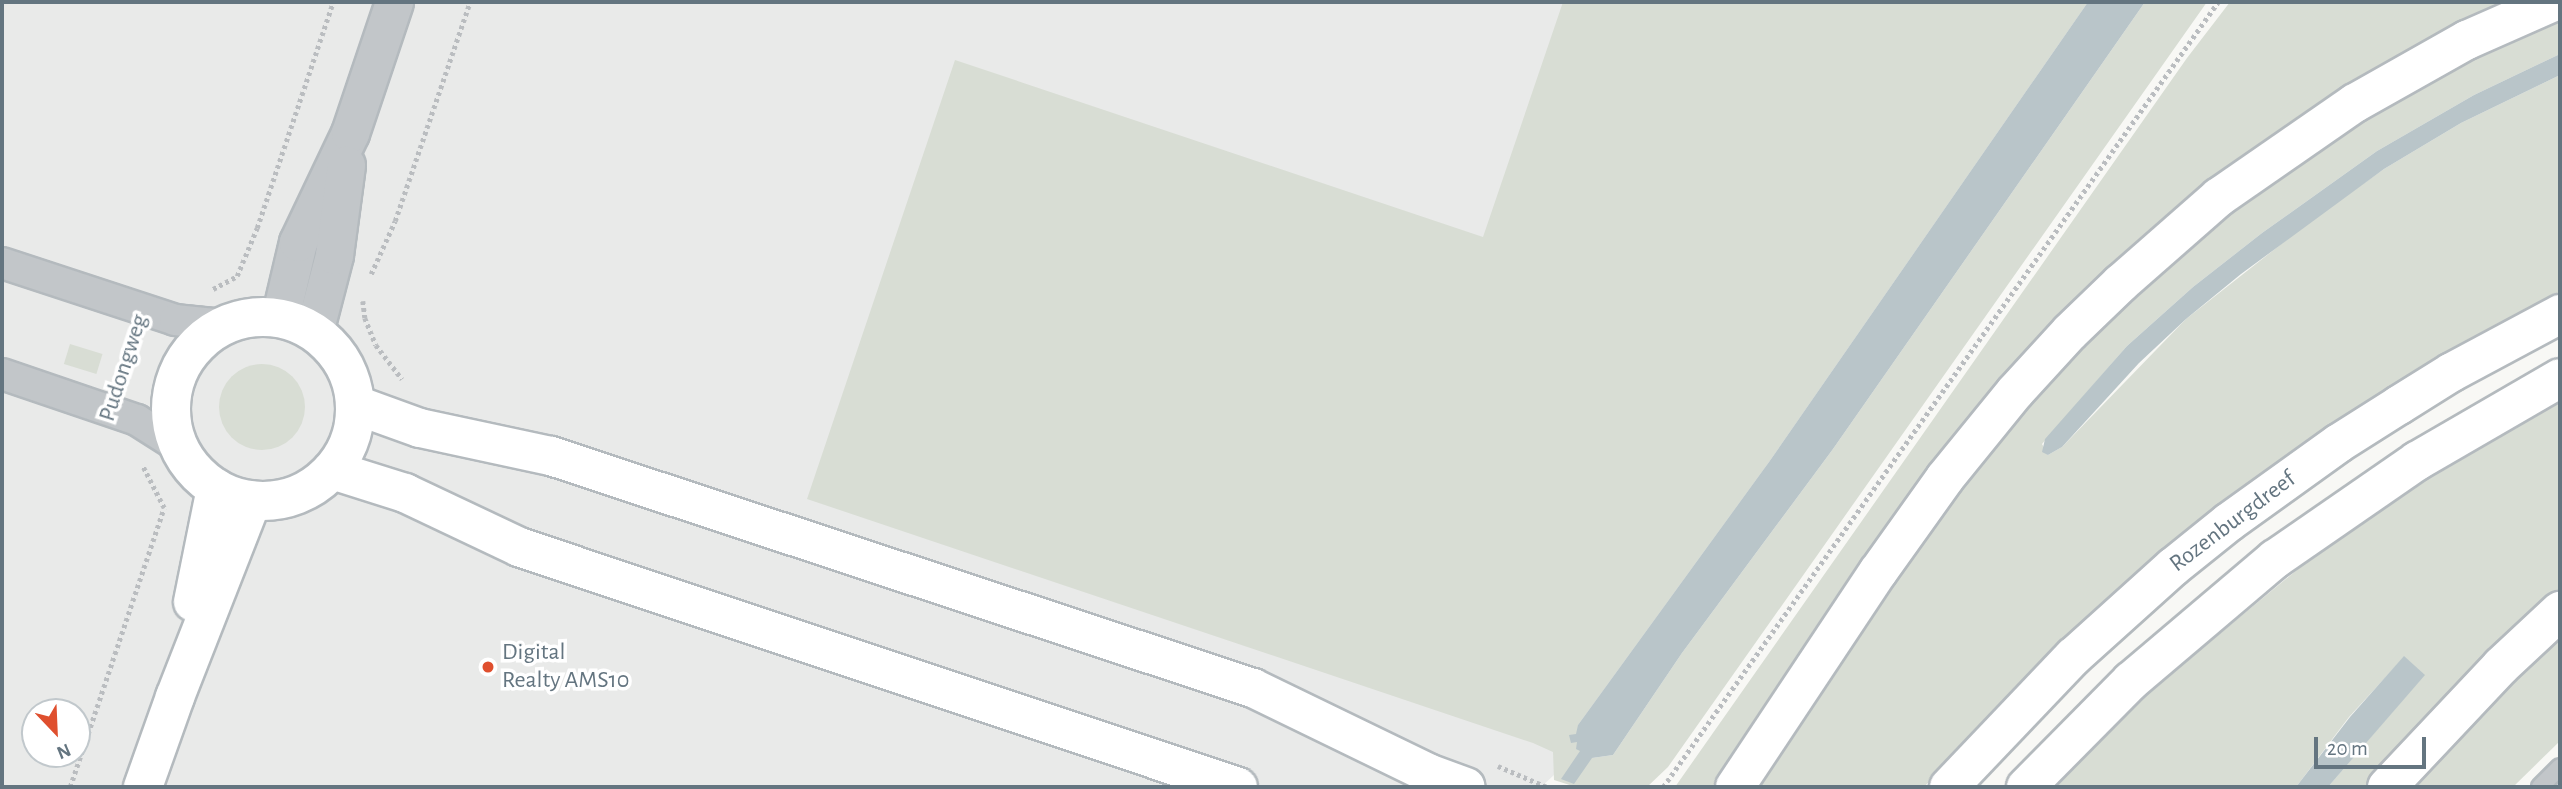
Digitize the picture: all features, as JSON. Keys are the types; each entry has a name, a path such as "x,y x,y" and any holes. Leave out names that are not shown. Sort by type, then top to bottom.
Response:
{"main road":[{"path":"1735,787 1878,572 1945,478 2015,393 2104,299 2219,197 2296,141 2410,71 2467,40 2553,2"},
{"name":"Rozenburgdreef","path":"1950,787 2073,657 2173,567 2230,522 2399,405 2488,352 2560,314"},
{"path":"252,317 297,325 340,359 350,377 356,405 353,429 345,451 332,470 300,492 281,499 252,500 216,488 194,470 178,446 171,418 176,381 183,363 201,341 224,325 252,317"},
{"path":"2026,787 2131,681 2275,559 2417,461 2560,378"},
{"path":"356,405 420,428 551,456 1253,688 1428,774 1476,774"},
{"path":"332,470 405,493 519,547 1238,787"},
{"path":"174,697 216,488"},
{"path":"143,787 174,697 252,500"},
{"path":"2388,787 2501,666 2560,611"}],"street":[{"path":"297,325 334,255 350,133 394,2"},
{"path":"2,263 175,320 224,325"},
{"path":"2,374 137,419 178,446"}],"lane":[{"path":"2540,787 2560,766"}],"path":[{"path":"208,291 237,276 257,228 333,2"},
{"path":"370,276 395,221 470,2"},
{"path":"1663,787 2218,2"},
{"name":"Pudongweg","path":"110,411 143,309"},
{"path":"70,787 164,508 140,462"},
{"path":"1476,774 1547,787"}],"shaded area":[{"path":"2,2 2088,2 1769,462 1580,751 1541,787 2,787"},
{"path":"1563,2 2088,2 1769,462 1578,725 1578,742 1592,758 1613,755 1682,653 1833,449 2145,2 2207,2 1668,767 1647,787 1576,787 1554,780 1553,752 1533,743 807,499 955,60 1483,237"},
{"path":"2088,2 2145,2 1833,449 1682,653 1613,755 1592,758 1574,784 1561,779 1580,751 1576,749 1577,742 1571,743 1569,735 1576,734 1578,725 1769,462"},
{"path":"2230,2 2523,2 2149,240 1727,775 1713,787 1675,787 2187,58"},
{"path":"2560,11 2560,54 2474,95 2377,151 2262,233 2193,287 2127,346 2042,444 2048,455 2062,447 2186,319 2308,223 2384,169 2461,123 2560,75 2560,292 2464,343 2343,416 2201,519 2066,636 1924,787 1751,787 1910,546 2072,347 2296,156"},
{"path":"2560,54 2560,75 2461,123 2384,169 2241,274 2186,319 2139,363 2062,447 2048,455 2042,452 2045,439 2127,346 2193,287 2262,233 2377,151 2474,95"},
{"path":"70,344 103,354 96,374 64,364"},
{"path":"262,364 286,371 298,383 305,407 298,431 286,443 262,450 238,443 226,431 219,407 226,383 238,371"},
{"path":"2560,402 2560,597 2374,787 2328,787 2424,675 2404,657 2349,717 2296,787 2054,787 2154,688 2304,564 2428,478"},
{"path":"2560,627 2560,741 2513,787 2403,787"},
{"path":"2404,656 2425,675 2328,787 2296,787 2350,717"}],"place":[{"name":"Digital Realty AMS10","path":"488,667"}]}
